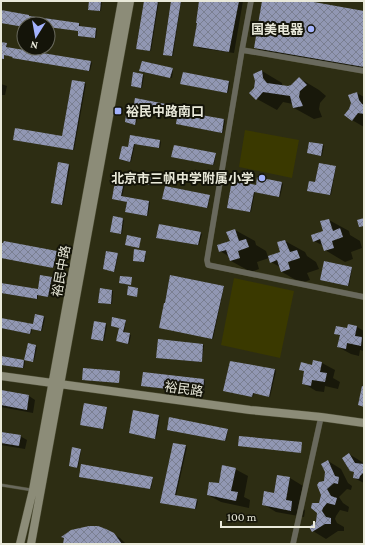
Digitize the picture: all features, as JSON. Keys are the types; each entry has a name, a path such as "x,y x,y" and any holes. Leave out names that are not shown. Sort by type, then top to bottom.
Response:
{"street":[{"name":"裕民中路","path":"31,544 56,384 122,1"},
{"name":"裕民中路","path":"20,544 56,384 130,1"},
{"path":"251,1 208,253 208,265 364,297"},
{"path":"242,50 364,71"},
{"name":"裕民路","path":"1,376 250,410 364,423"},
{"path":"293,544 321,417"}],"lane":[{"path":"1,485 33,490"}],"shaded area":[{"path":"245,130 299,140 292,178 239,167"},
{"path":"234,278 294,291 280,358 221,345"}],"building":[{"path":"89,1 101,1 100,11 88,10"},
{"path":"144,1 158,1 150,51 136,49"},
{"path":"171,1 181,1 172,56 163,55"},
{"path":"199,1 239,1 229,52 193,46"},
{"name":"国美电器","path":"262,1 308,1 364,11 364,67 254,48"},
{"path":"1,10 29,15 16,16 16,26 1,23"},
{"path":"56,20 79,23 79,26 96,28 95,38 78,36 78,31 56,28"},
{"path":"1,42 7,43 6,47 16,49 16,56 56,55 91,61 89,71 12,58 13,57 4,55 4,59 1,59"},
{"path":"142,61 173,68 170,78 139,71"},
{"path":"262,70 263,78 267,83 288,86 299,77 307,85 300,91 299,97 303,106 293,108 290,96 263,92 256,100 249,93 254,88 255,81 253,74"},
{"path":"133,72 143,74 141,88 131,86"},
{"path":"183,72 229,81 227,93 180,84"},
{"path":"72,80 85,82 73,150 13,140 15,128 62,136"},
{"path":"357,92 359,100 364,105 364,114 358,113 352,121 344,115 349,109 351,103 348,95"},
{"path":"135,98 166,104 164,115 138,109 135,125 125,122 127,108 133,109"},
{"path":"178,111 224,119 222,133 176,124"},
{"path":"130,135 160,140 159,148 134,144 130,162 119,159 122,146 128,147"},
{"path":"309,142 323,144 321,156 307,153"},
{"path":"174,145 216,153 213,165 171,157"},
{"path":"58,162 69,164 62,205 51,203"},
{"path":"319,163 336,166 330,195 307,191 309,181 315,182"},
{"path":"124,173 152,177 151,185 122,181"},
{"path":"257,177 282,182 279,197 254,192 250,212 227,208 232,180 256,185"},
{"path":"115,181 124,182 121,196 149,201 147,216 125,212 127,202 112,199"},
{"path":"165,186 210,195 207,208 162,199"},
{"path":"113,216 123,218 121,234 110,232"},
{"path":"364,218 364,226 359,227 357,220"},
{"path":"329,219 333,231 340,228 343,237 332,241 334,248 324,251 320,239 313,242 311,235 323,231 320,221"},
{"path":"159,224 201,232 198,245 156,238"},
{"path":"235,229 239,241 246,239 249,247 238,251 240,258 230,261 226,250 219,252 217,245 230,241 226,232"},
{"path":"127,235 141,238 139,248 125,245"},
{"path":"285,240 290,252 297,250 300,258 288,262 290,269 281,272 277,260 270,263 268,256 280,252 277,242"},
{"path":"4,241 57,251 53,268 1,258 1,243"},
{"path":"134,249 146,251 144,262 133,261"},
{"path":"106,251 118,253 114,272 103,269"},
{"path":"324,261 352,267 348,286 320,280"},
{"path":"40,275 52,277 48,297 37,295 37,299 1,293 1,283 38,289"},
{"path":"170,275 224,286 212,339 159,328"},
{"path":"120,276 132,277 131,285 119,283"},
{"path":"128,286 138,288 137,297 127,295"},
{"path":"100,288 112,290 111,304 98,303"},
{"path":"35,314 44,316 41,331 31,329 30,334 1,328 1,318 33,324"},
{"path":"112,317 126,320 123,332 130,333 128,344 116,341 119,328 111,326"},
{"path":"94,321 106,323 103,341 91,339"},
{"path":"348,324 357,326 355,336 362,337 361,346 347,343 346,349 337,347 340,335 334,334 336,326 347,328"},
{"path":"158,339 203,344 202,362 156,358"},
{"path":"28,343 36,345 33,362 24,360"},
{"path":"1,356 24,360 23,368 1,365"},
{"path":"313,360 322,362 320,372 327,373 325,382 312,380 311,386 302,384 304,371 299,370 301,362 312,365"},
{"path":"230,361 275,369 269,397 253,393 252,397 223,391"},
{"path":"83,368 120,371 119,383 82,380"},
{"path":"143,372 204,379 203,393 141,386"},
{"path":"362,386 364,386 364,407 358,405"},
{"path":"1,390 29,395 27,410 1,405"},
{"path":"84,403 107,407 103,429 80,425"},
{"path":"133,410 159,415 155,439 129,433"},
{"path":"169,417 228,429 225,441 167,430"},
{"path":"1,432 21,435 19,446 1,443"},
{"path":"239,436 302,442 301,453 238,446"},
{"path":"173,443 186,445 175,495 197,499 195,509 160,503"},
{"path":"72,447 81,449 77,468 69,466"},
{"path":"349,453 355,463 364,464 364,472 359,479 353,478 354,472 350,471 342,458"},
{"path":"328,460 335,476 339,477 338,484 334,483 327,489 331,496 337,498 335,505 327,503 322,511 326,517 331,518 331,524 325,524 312,532 309,527 316,522 317,513 311,508 312,503 319,503 321,495 317,485 319,482 324,481 325,472 321,464"},
{"path":"81,464 153,477 150,489 79,477"},
{"path":"222,465 236,468 231,491 238,492 236,501 207,495 209,482 219,483"},
{"path":"277,475 290,477 286,500 292,501 291,511 262,505 264,491 274,493"},
{"path":"89,526 98,526 114,533 122,544 63,544 64,538 61,537 71,530"}],"place":[{"name":"国美电器","path":"311,29"},
{"name":"裕民中路南口","path":"118,111"},
{"name":"北京市三帆中学附属小学","path":"262,178"}]}
